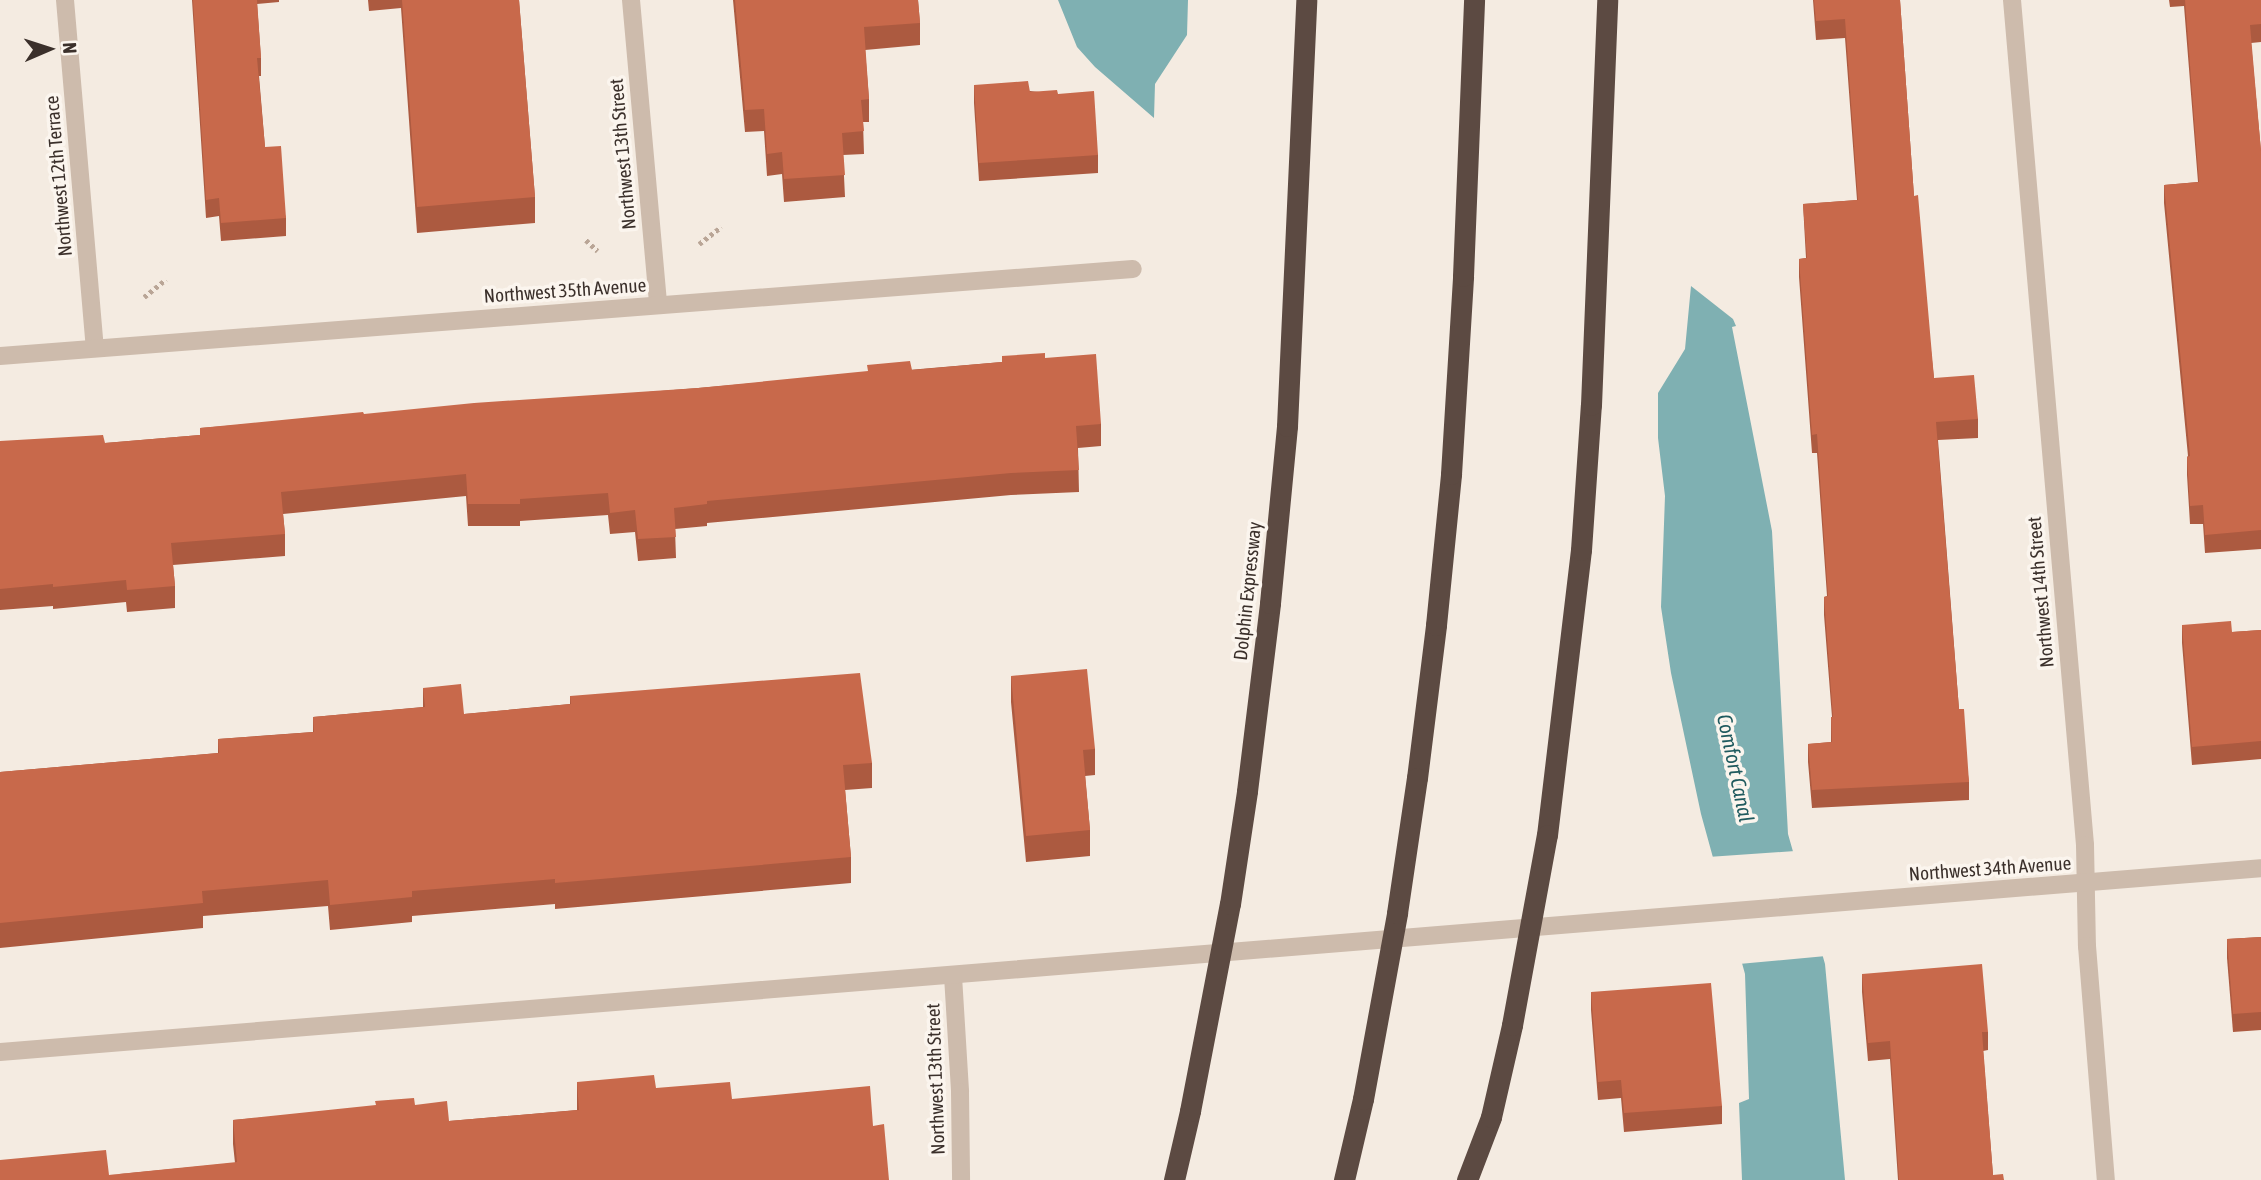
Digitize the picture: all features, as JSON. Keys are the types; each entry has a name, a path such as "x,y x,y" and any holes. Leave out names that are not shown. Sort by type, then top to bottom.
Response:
{"highway":[{"name":"Dolphin Expressway","path":"1174,1180 1230,904 1270,603 1287,426 1306,0"},
{"path":"1344,1180 1363,1099 1397,913 1436,625 1451,474 1463,276 1474,0"},
{"path":"1467,1180 1491,1117 1512,1026 1547,835 1581,550 1591,405 1608,0"}],"street":[{"name":"Northwest 12th Terrace","path":"65,0 95,348"},
{"name":"Northwest 13th Street","path":"631,0 658,305"},
{"name":"Northwest 14th Street","path":"2012,0 2085,845 2087,946 2106,1180"},
{"name":"Northwest 35th Avenue","path":"0,356 1133,269"},
{"name":"Northwest 34th Avenue","path":"0,1052 2261,868"},
{"name":"Northwest 13th Street","path":"953,976 960,1091 961,1180"}],"path":[{"path":"699,244 721,226"},
{"path":"586,240 598,251"},
{"path":"144,297 166,279"}],"water":[{"path":"1058,0 1188,0 1187,35 1155,84 1154,118 1095,67 1077,47"},
{"name":"Comfort Canal","path":"1691,286 1733,319 1736,326 1732,327 1772,531 1788,834 1825,964 1845,1180 1742,1180 1739,1103 1749,1099 1745,974 1701,814 1671,673 1661,607 1665,496 1658,438 1658,393 1685,349"}],"pier":[{"path":"1795,851 1826,956 1739,964 1708,857"}],"building":[{"path":"193,0 257,0 261,58 257,58 265,147 281,146 286,218 221,223 219,198 206,200"},
{"path":"402,0 519,0 535,197 417,207"},
{"path":"735,0 918,0 920,23 864,27 869,99 861,100 864,131 842,133 845,175 784,179 782,152 767,154 764,109 745,110"},
{"path":"1814,0 1900,0 1914,196 1918,195 1934,378 1974,375 1978,419 1936,422 1959,709 1964,709 1969,782 1812,790 1808,744 1832,742 1833,717 1824,597 1828,596 1817,434 1812,435 1799,259 1807,258 1803,204 1858,200 1845,19 1816,21"},
{"path":"2185,0 2261,0 2261,24 2250,25 2261,151 2261,530 2205,535 2203,505 2190,506 2187,457 2190,456 2164,185 2199,182"},
{"path":"1028,81 1030,92 1057,90 1058,94 1094,91 1098,155 979,163 974,85"},
{"path":"1045,353 1045,358 1096,354 1101,424 1076,426 1079,470 1011,473 707,501 707,504 674,508 676,537 638,539 635,510 610,513 608,493 520,499 520,504 468,504 466,474 281,492 285,534 171,543 175,586 127,590 126,580 0,589 0,441 103,435 105,443 200,435 200,428 363,412 698,388 868,371 867,365 910,361 912,370 1002,362 1002,356"},
{"path":"2231,621 2232,632 2261,630 2261,741 2192,747 2182,625"},
{"path":"1087,669 1095,749 1083,750 1090,830 1026,836 1011,676"},
{"path":"860,673 872,763 843,765 851,857 555,883 555,879 412,891 412,897 330,905 328,880 202,891 203,903 0,923 0,772 219,753 218,739 314,732 313,717 425,707 423,688 461,684 464,714 571,704 570,696"},
{"path":"2261,937 2261,1012 2233,1014 2227,939"},
{"path":"1982,964 1988,1032 1982,1032 1993,1175 2003,1174 2004,1180 1899,1180 1890,1041 1868,1043 1862,974"},
{"path":"1711,983 1722,1106 1624,1113 1621,1080 1598,1082 1591,992"},
{"path":"654,1075 656,1088 730,1082 732,1099 870,1086 873,1126 884,1124 889,1180 0,1180 0,1160 106,1150 109,1175 237,1162 233,1120 376,1105 375,1101 414,1098 415,1105 447,1101 449,1121 579,1110 577,1082"}]}
